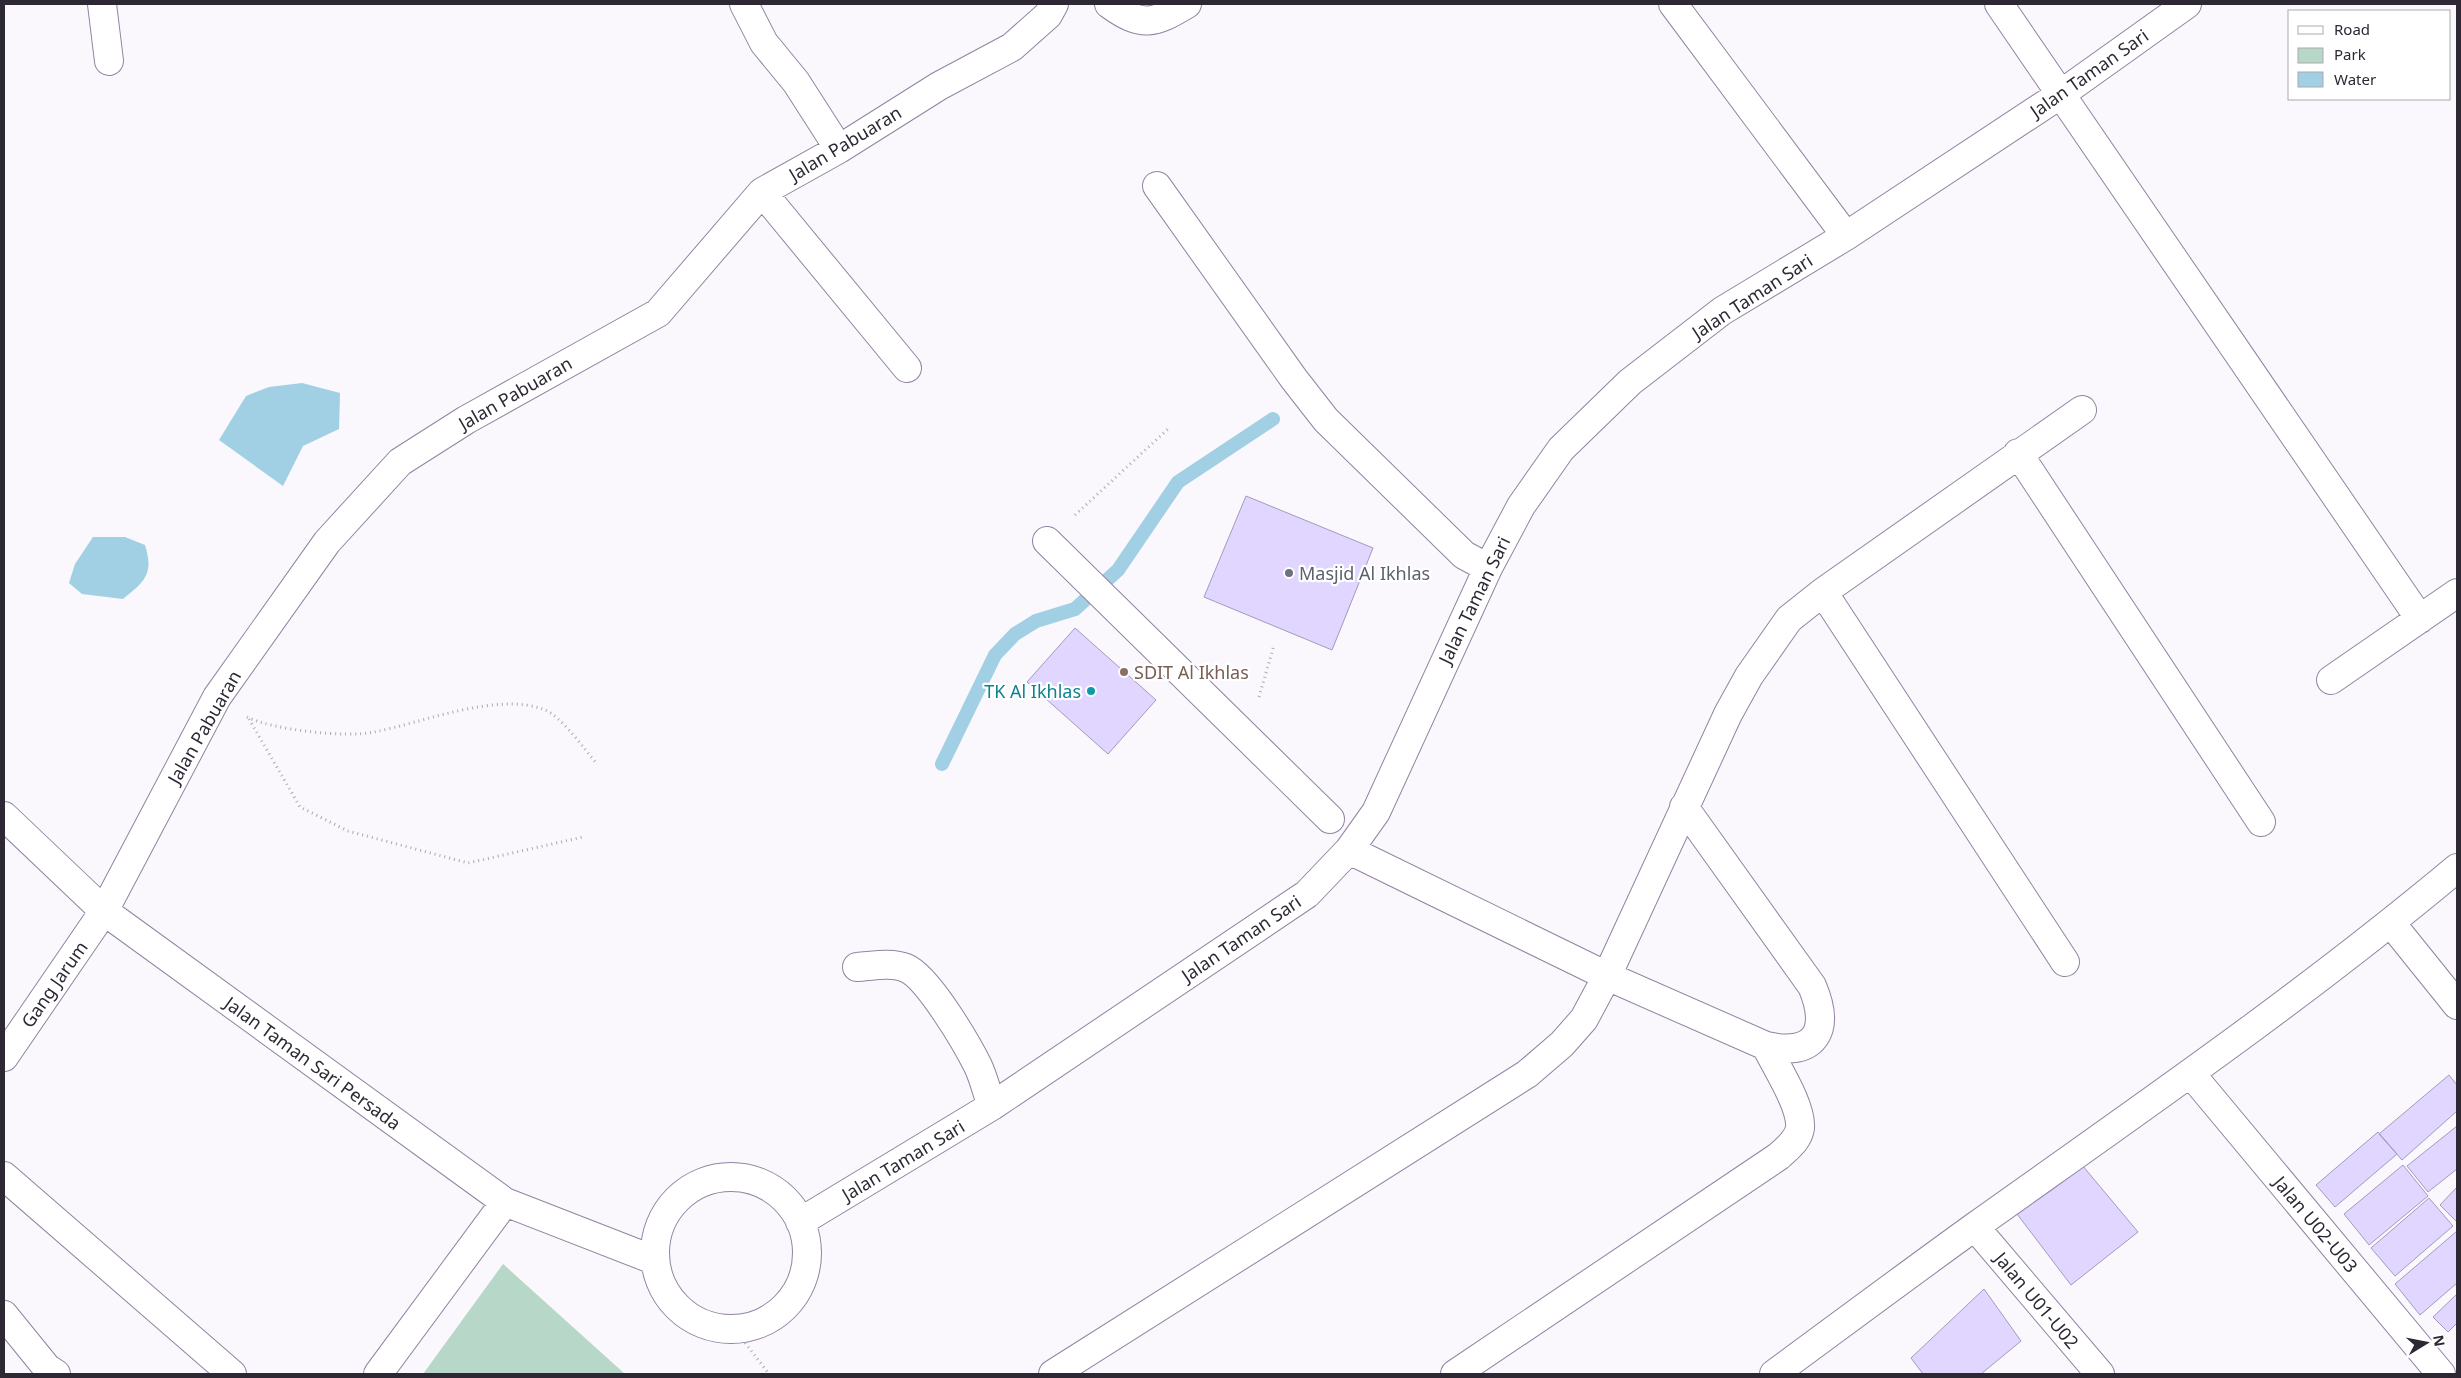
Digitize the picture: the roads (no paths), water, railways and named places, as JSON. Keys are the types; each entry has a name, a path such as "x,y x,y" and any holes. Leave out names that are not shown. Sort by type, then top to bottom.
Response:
{"street":[{"path":"102,4 109,60"},
{"path":"744,4 764,43 796,82 839,149"},
{"name":"Jalan Pabuaran","path":"104,911 217,697 327,542 400,462 466,420 658,313 762,192 839,149 939,86 1012,47 1048,16 1054,4"},
{"path":"1110,4 1125,15 1145,22 1163,18 1187,4"},
{"path":"1673,4 1846,236"},
{"path":"1999,4 2420,619"},
{"name":"Jalan Taman Sari","path":"800,1222 992,1106 1307,894 1349,850 1376,812 1488,568 1521,506 1561,449 1630,382 1722,311 1846,236 2061,94 2187,4"},
{"path":"1157,186 1294,379 1326,420 1464,554 1488,568"},
{"path":"762,192 907,368"},
{"path":"1053,1374 1527,1074 1562,1044 1584,1019 1607,976 1728,714 1749,676 1789,619 1823,592 2018,453 2082,410"},
{"path":"2018,453 2261,822"},
{"path":"1047,541 1330,819"},
{"path":"1823,592 2065,962"},
{"path":"2331,680 2457,593"},
{"path":"1349,850 1607,976 1766,1046 1783,1050 1794,1050 1804,1047 1814,1039 1820,1028 1821,1013 1812,986 1684,807"},
{"name":"Jalan Taman Sari Persada","path":"4,816 104,911 505,1202 654,1260"},
{"path":"1783,1372 1975,1227 2191,1074 2391,924 2457,868"},
{"name":"Gang Jarum","path":"4,1057 104,911"},
{"path":"2391,924 2457,1005"},
{"path":"857,967 889,964 907,968 922,981 950,1017 978,1067 992,1106"},
{"path":"1454,1374 1779,1156 1794,1142 1800,1129 1798,1110 1766,1046"},
{"name":"Jalan U02-U03","path":"2191,1074 2441,1374"},
{"path":"4,1176 232,1374"},
{"path":"738,1177 764,1184 786,1199 800,1222 808,1251 803,1280 788,1305 764,1323 736,1331 706,1327 681,1312 662,1289 654,1260 656,1234 668,1209 687,1190 711,1178 738,1177"},
{"path":"378,1374 505,1202"},
{"name":"Jalan U01-U02","path":"1975,1227 2100,1374"},
{"path":"4,1315 47,1368 56,1374"}],"water":[{"path":"302,383 340,393 339,429 303,446 283,486 219,440 246,396 269,387"},
{"path":"93,537 125,537 145,545 148,555 146,576 123,599 82,594 69,583 75,564"}],"waterway":[{"path":"942,764 995,655 1015,634 1036,621 1075,609 1118,570 1178,482 1273,419"}],"place":[{"name":"Masjid Al Ikhlas","path":"1289,573"},
{"name":"SDIT Al Ikhlas","path":"1124,672"},
{"name":"TK Al Ikhlas","path":"1091,691"}]}
